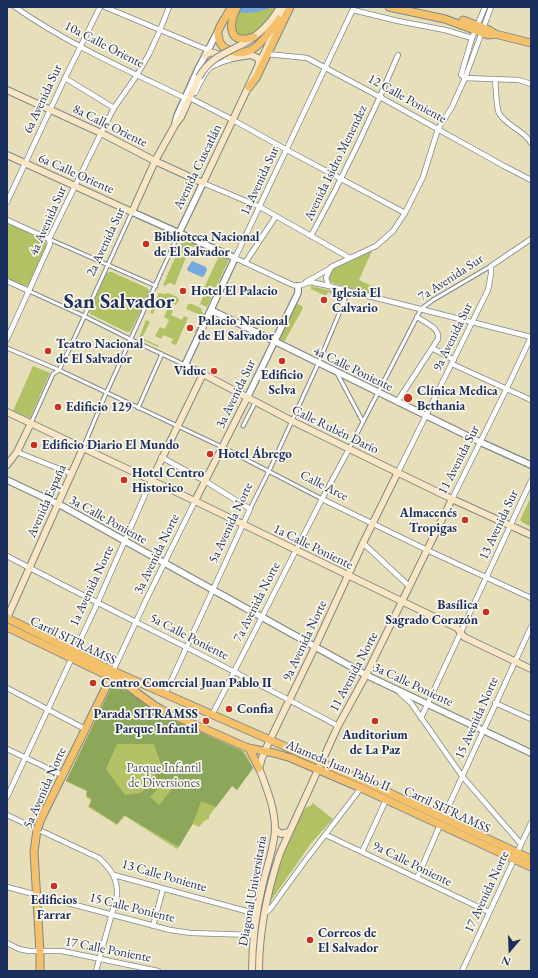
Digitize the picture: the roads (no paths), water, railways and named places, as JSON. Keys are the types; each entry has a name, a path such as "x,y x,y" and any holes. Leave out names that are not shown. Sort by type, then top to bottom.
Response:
{"main road":[{"path":"278,17 280,7"},
{"path":"233,9 219,30 219,40 224,48 234,52 246,52 252,50 260,43 286,7"},
{"path":"249,87 256,78 290,7"},
{"path":"389,7 445,19 480,29"},
{"path":"410,7 440,14 480,29 488,35 495,34 531,44"},
{"path":"233,9 231,30 241,39 254,37"},
{"name":"2a Avenida Sur","path":"132,212 155,161 181,117 199,78 209,63 254,37 278,17"},
{"name":"Avenida Cuscatlán","path":"203,183 249,87 278,17"},
{"path":"206,53 210,52 236,58 252,55 258,58 259,63"},
{"name":"8a Calle Oriente","path":"7,90 101,133 155,161 203,183"},
{"name":"6a Calle Oriente","path":"7,155 132,212"},
{"path":"177,426 203,374"},
{"name":"Calle Rubén Darío","path":"203,374 255,403 452,499 531,535"},
{"name":"3a Avenida Sur","path":"222,447 248,398"},
{"name":"1a Calle Poniente","path":"7,412 457,628 464,637 531,669"},
{"path":"7,465 17,452 31,423"},
{"name":"1a Avenida Norte","path":"151,481 161,457 177,426"},
{"name":"3a Avenida Norte","path":"195,501 222,447"},
{"name":"Avenida España","path":"7,618 84,448"},
{"name":"9a Avenida Sur","path":"373,524 398,472"},
{"name":"11 Avenida Sur","path":"427,550 452,499"},
{"name":"9a Avenida Norte","path":"260,768 267,746 373,524"},
{"name":"11 Avenida Norte","path":"320,766 338,726 366,675 427,550"},
{"name":"Alameda Juan Pablo II","path":"7,618 72,655"},
{"name":"Carril SITRAMSS","path":"7,623 72,655"},
{"name":"Alameda Juan Pablo II","path":"7,627 112,674 165,694 212,715 283,755 320,766 361,788 440,825 516,856 531,859"},
{"name":"Alameda Juan Pablo II","path":"112,674 159,708 249,748 267,746 320,766 443,818 516,856 531,867"},
{"name":"Carril SITRAMSS","path":"112,674 267,746 286,751 320,766 531,863"},
{"name":"5a Avenida Norte","path":"40,971 34,852 36,834 41,819 112,674"},
{"path":"249,748 260,768"},
{"name":"Diagonal Universitaria","path":"259,971 264,914 280,853 320,766"},
{"name":"Diagonal Universitaria","path":"252,971 257,914 265,874 272,851 275,829 273,811 260,768"},
{"path":"275,829 281,834 289,832"},
{"path":"272,851 275,847 277,847 280,853"}],"street":[{"name":"10a Calle Oriente","path":"15,7 34,21 80,47 234,120 286,150 342,178 405,213"},
{"name":"6a Avenida Sur","path":"7,202 50,109 100,7"},
{"path":"104,7 160,30 206,53"},
{"name":"4a Avenida Sur","path":"7,339 50,244 50,239 75,186 114,108 137,75 160,30 169,7"},
{"path":"235,258 293,286 298,286 331,267 376,246 393,231 405,213 423,177 438,129 452,107 465,78 485,7"},
{"path":"491,7 480,29 472,38 461,75 465,78 519,80 531,84"},
{"path":"353,8 398,21 445,30 472,38"},
{"name":"1a Avenida Sur","path":"185,365 353,8"},
{"name":"2a Avenida Sur","path":"189,98 206,53 219,30"},
{"name":"12 Calle Poniente","path":"267,54 307,58 326,67 531,180"},
{"name":"Avenida Isidro Menendez","path":"311,236 342,178 398,55"},
{"name":"2a Avenida Sur","path":"189,98 208,68 236,58"},
{"path":"65,78 114,108"},
{"path":"495,79 499,113 531,143"},
{"path":"203,183 260,207 350,258"},
{"name":"Avenida Cuscatlán","path":"107,393 203,183"},
{"name":"2a Avenida Sur","path":"31,423 53,374 58,370 84,316 132,212"},
{"name":"6a Calle Oriente","path":"132,212 235,258"},
{"path":"245,263 276,216"},
{"path":"7,220 156,286"},
{"name":"7a Avenida Sur","path":"322,499 421,309 433,300 491,266 531,239"},
{"name":"9a Avenida Sur","path":"398,472 488,290 491,266"},
{"path":"329,286 326,278 331,267"},
{"path":"7,281 29,291"},
{"path":"306,282 349,290 531,337"},
{"name":"3a Avenida Sur","path":"248,398 298,293 298,286"},
{"name":"5a Avenida Norte","path":"165,694 318,364 349,290"},
{"name":"Calle Rubén Darío","path":"29,291 203,374"},
{"name":"4a Calle Poniente","path":"211,310 336,373 531,465"},
{"path":"397,402 438,339 439,335 437,330 418,317"},
{"name":"11 Avenida Sur","path":"452,499 531,337"},
{"name":"Calle Arce","path":"7,348 58,370 222,447 373,524 531,598"},
{"path":"432,348 453,362 531,400"},
{"path":"138,408 162,354"},
{"path":"336,373 363,422"},
{"name":"Avenida España","path":"84,448 107,393"},
{"path":"244,426 255,403"},
{"path":"17,452 72,474"},
{"path":"161,457 205,481 250,509"},
{"name":"3a Calle Poniente","path":"7,480 58,504 366,675 531,753"},
{"name":"1a Avenida Norte","path":"7,798 151,481"},
{"name":"13 Avenida Sur","path":"421,718 531,481"},
{"name":"7a Avenida Norte","path":"212,715 233,671 262,618 322,499"},
{"name":"3a Avenida Norte","path":"112,674 195,501"},
{"path":"363,544 409,586"},
{"name":"5a Calle Poniente","path":"7,556 96,604 136,622 338,726"},
{"name":"15 Avenida Norte","path":"443,818 531,627"},
{"path":"7,688 84,729"},
{"path":"398,690 411,702 462,776 521,844"},
{"path":"495,703 531,718"},
{"path":"7,749 62,775"},
{"path":"264,914 270,909 304,861 326,835 361,788"},
{"path":"362,852 386,800"},
{"name":"13 Calle Poniente","path":"7,815 99,858 111,869 114,875 257,914"},
{"name":"17 Avenida Norte","path":"462,971 531,823"},
{"path":"417,878 440,825"},
{"name":"9a Calle Poniente","path":"326,835 489,912"},
{"path":"96,971 112,915 117,888 114,875"},
{"name":"15 Calle Poniente","path":"7,887 152,926 191,933 254,935"},
{"path":"152,926 163,889"},
{"name":"17 Calle Poniente","path":"7,943 19,949 40,952 62,951 158,971"}],"water":[{"path":"239,7 272,7 246,13 237,12"},
{"path":"192,261 206,267 207,270 204,276 202,277 188,271 187,269"}],"place":[{"name":"Biblioteca Nacional de El Salvador","path":"146,244"},
{"name":"Hotel El Palacio","path":"183,291"},
{"name":"Iglesia El Calvario","path":"324,300"},
{"name":"Palacio Nacional de El Salvador","path":"190,328"},
{"name":"Teatro Nacional de El Salvador","path":"48,351"},
{"name":"Edificio Selva","path":"282,361"},
{"name":"Viduc","path":"214,371"},
{"name":"Clínica Medica Bethania","path":"408,398"},
{"name":"Edificio 129","path":"58,407"},
{"name":"Edificio Diario El Mundo","path":"34,445"},
{"name":"Hotel Ábrego","path":"210,454"},
{"name":"Hotel Centro Historico","path":"124,480"},
{"name":"Almacenés Tropigas","path":"465,520"},
{"name":"Basílica Sagrado Corazón","path":"486,612"},
{"name":"Centro Comercial Juan Pablo II","path":"93,683"},
{"name":"Confia","path":"229,709"},
{"name":"Parada SITRAMSS Parque Infantil","path":"206,721"},
{"name":"Auditorium de La Paz","path":"375,721"},
{"name":"Edificios Farrar","path":"54,886"},
{"name":"Correos de El Salvador","path":"310,940"}],"district":[{"name":"San Salvador","path":"119,302"}],"park label":[{"name":"Parque Infantil de Diversiones","path":"164,776"}]}
